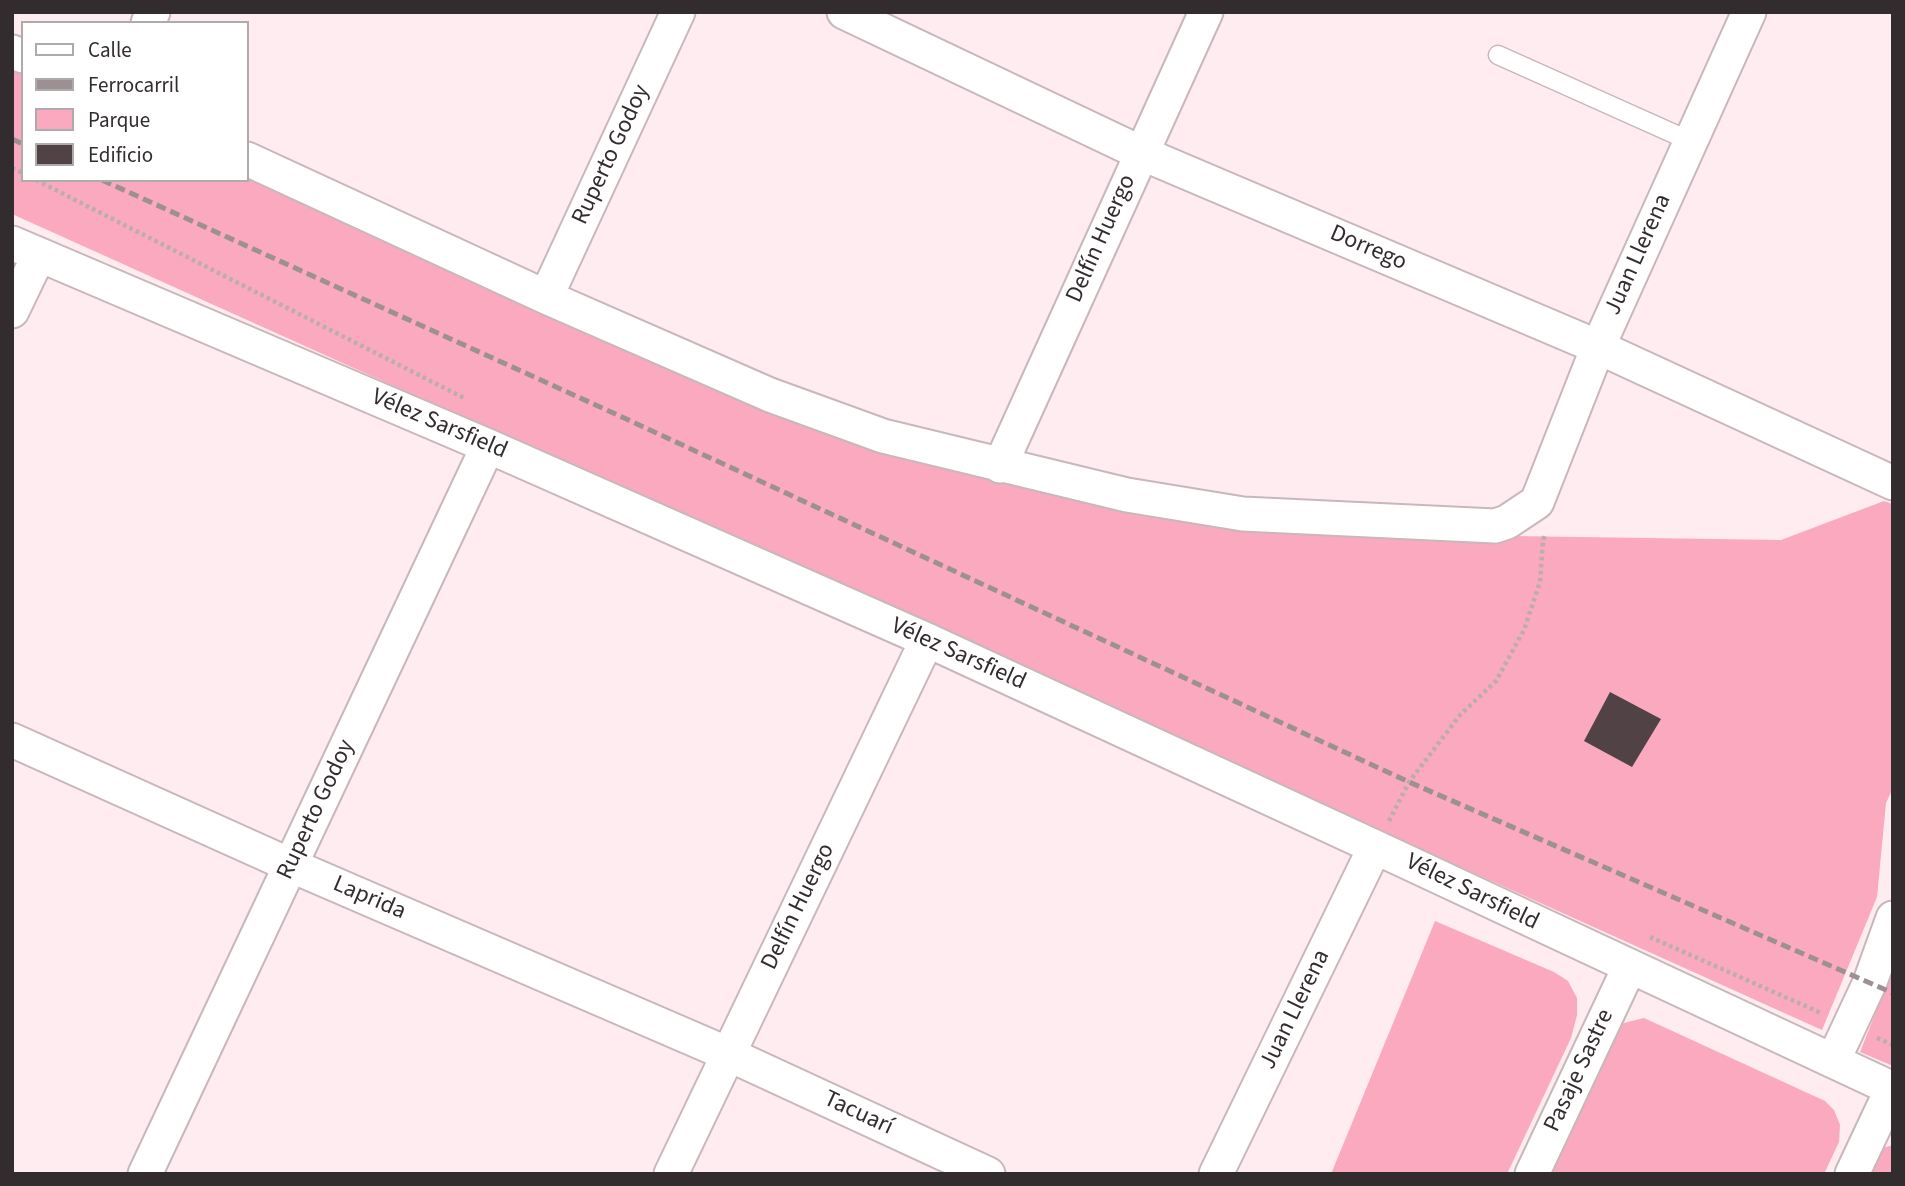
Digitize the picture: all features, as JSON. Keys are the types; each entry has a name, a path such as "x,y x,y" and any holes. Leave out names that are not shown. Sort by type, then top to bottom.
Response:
{"street":[{"name":"Ruperto Godoy","path":"546,298 678,12"},
{"name":"Dorrego","path":"844,12 1141,153 1598,347 1888,477"},
{"name":"Delfín Huergo","path":"1000,466 1206,12"},
{"name":"Juan Llerena","path":"1537,502 1598,347 1749,12"},
{"path":"248,159 546,298 770,395 883,436 1127,495 1243,514 1496,526 1507,522 1537,502"},
{"path":"12,311 26,249"},
{"name":"Vélez Sarsfield","path":"26,249 488,446 927,640 1375,846 1629,968 1892,1089"},
{"name":"Ruperto Godoy","path":"145,1174 488,446"},
{"name":"Delfín Huergo","path":"671,1174 927,640"},
{"name":"Laprida","path":"12,740 290,865 728,1054"},
{"name":"Juan Llerena","path":"1216,1174 1375,846"},
{"path":"1833,1061 1870,982 1893,918"},
{"name":"Pasaje Sastre","path":"1532,1174 1629,968"},
{"name":"Tacuarí","path":"728,1054 988,1174"},
{"path":"1852,1174 1892,1089"}],"lane":[{"path":"1497,55 1690,141"}],"path":[{"path":"1375,846 1409,782 1460,715 1496,681 1524,630 1540,582 1543,541 1556,506 1537,502"}],"green space":[{"path":"12,69 21,73 21,182 248,182 248,175 799,425 1219,524 1512,536 1781,540 1884,501 1893,504 1893,788 1886,803 1877,897 1822,1030 12,214"},
{"path":"1435,921 1554,972 1568,981 1577,998 1577,1015 1571,1038 1507,1174 1331,1174"},
{"path":"1893,969 1893,1066 1860,1052"},
{"path":"1644,1018 1825,1101 1834,1110 1840,1125 1839,1142 1824,1174 1542,1174 1613,1029"},
{"path":"1893,1145 1893,1174 1865,1174 1882,1148"}],"building":[{"path":"1610,692 1661,719 1632,767 1584,741"}],"railway":[{"path":"12,139 21,143"},
{"path":"106,182 622,417 1409,782 1893,993"}]}
